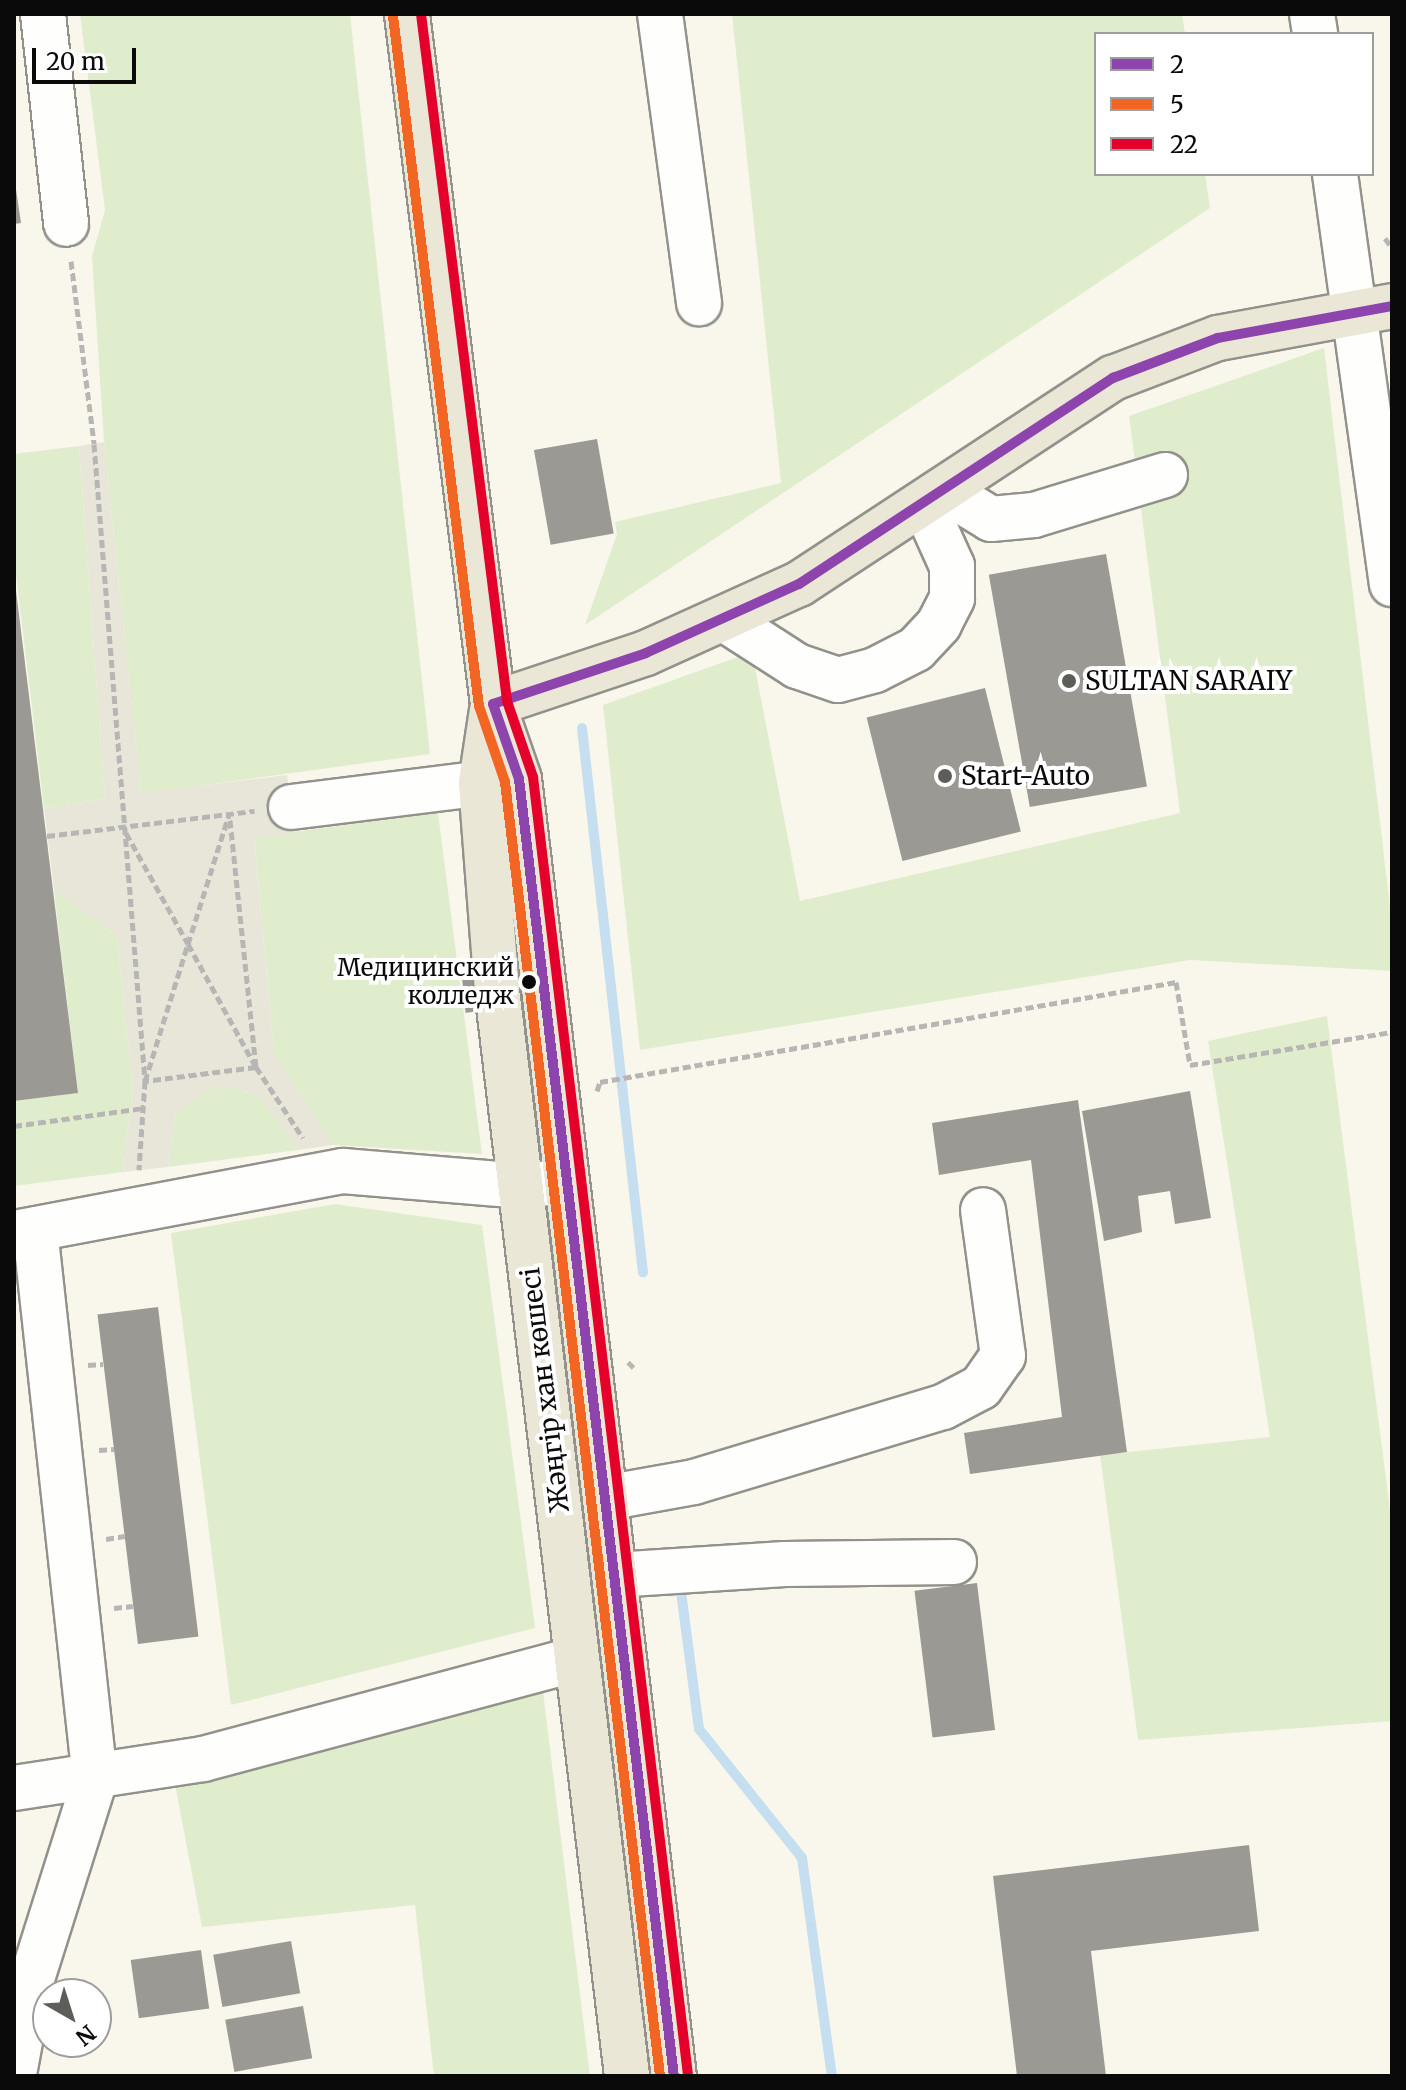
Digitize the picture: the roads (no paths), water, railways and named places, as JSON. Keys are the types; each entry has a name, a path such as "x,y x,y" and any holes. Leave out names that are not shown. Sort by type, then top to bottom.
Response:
{"main road":[{"name":"Жәңгір хан көшесі","path":"407,14 500,781 567,1181 674,2076"},
{"path":"493,704 646,653 799,584 934,497 1064,405 1165,355 1218,338 1373,309"},
{"name":"Жәңгір хан көшесі","path":"500,781 497,990 627,2076"}],"street":[{"path":"43,14 66,224"},
{"path":"660,14 699,303"},
{"path":"1336,176 1373,309 1392,584"},
{"path":"934,497 991,519 1034,515 1165,475"},
{"path":"724,619 797,666 838,680 875,670 916,649 939,624 952,598 952,566 934,497"},
{"path":"291,807 500,781"},
{"path":"14,2074 31,1982 95,1779 24,1231 343,1171 521,1186 567,1181"},
{"path":"605,1498 709,1477 943,1407 981,1387 1003,1356 983,1210"},
{"path":"614,1575 785,1564 954,1562"},
{"path":"14,1788 95,1779 203,1759 577,1659"}],"waterway":[{"path":"582,728 643,1273"},
{"path":"681,1592 699,1729 802,1858 832,2076"}],"place":[{"name":"SULTAN SARAIY","path":"1069,681"},
{"name":"Start-Auto","path":"945,776"},
{"name":"Медицинский колледж","path":"529,982"}]}
